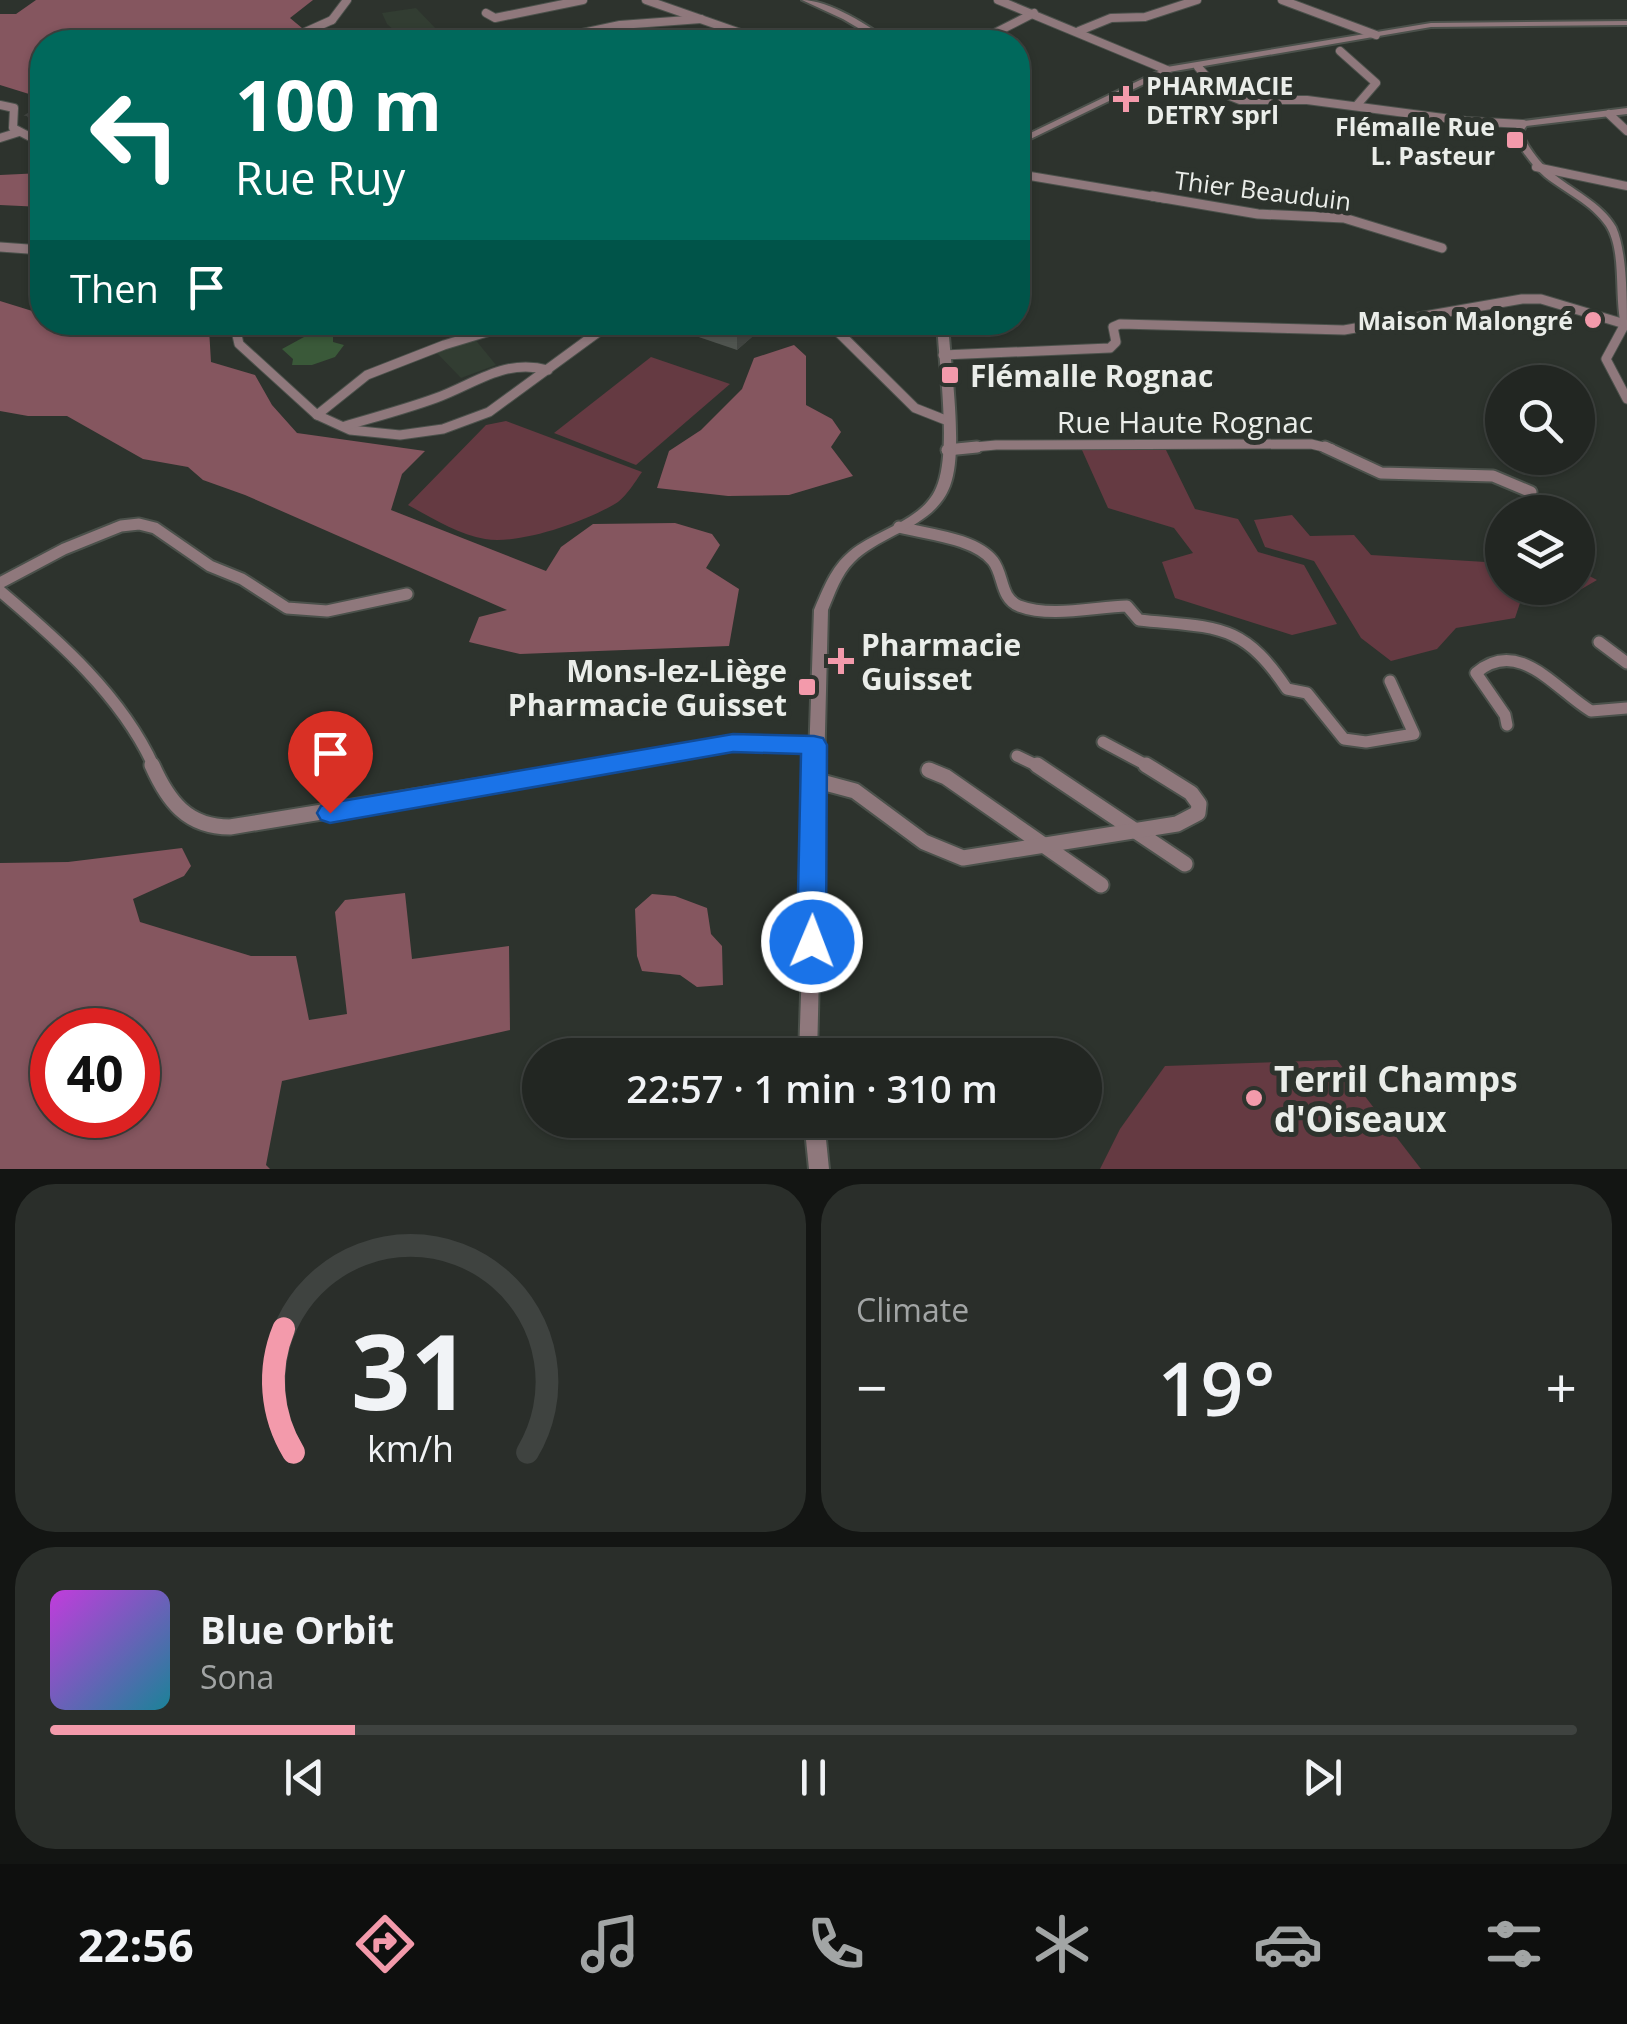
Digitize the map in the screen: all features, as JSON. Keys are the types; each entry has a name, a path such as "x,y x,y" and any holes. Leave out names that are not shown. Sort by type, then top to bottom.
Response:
{"street":[{"path":"308,30 332,20 347,0"},
{"path":"486,13 496,20 583,0"},
{"path":"646,0 732,30"},
{"path":"806,0 867,30"},
{"path":"998,0 1167,70"},
{"path":"1120,17 1145,18 1197,0"},
{"path":"1282,0 1376,35"},
{"path":"1079,31 1120,17 1130,9"},
{"path":"675,20 680,12"},
{"path":"1001,30 1034,14"},
{"path":"592,30 701,19"},
{"path":"332,20 340,30"},
{"path":"1031,136 1167,70 1449,24 1627,23"},
{"path":"1340,50 1376,84 1357,106"},
{"path":"1198,67 1219,90 1240,100 1296,99 1523,124 1627,111"},
{"path":"0,105 14,108 14,128 30,137"},
{"path":"1609,114 1627,131"},
{"path":"1523,124 1517,134 1536,167 1597,212 1614,230 1622,256 1626,324 1606,359 1627,399"},
{"path":"0,138 19,132"},
{"path":"1536,167 1627,186"},
{"name":"Thier Beauduin","path":"1030,176 1258,214 1344,218 1442,248"},
{"path":"0,246 30,249"},
{"path":"943,355 1110,348 1116,342 1113,327 1120,324 1344,330 1522,298 1541,299 1626,324"},
{"path":"237,335 239,344 317,415 342,427 400,434 451,427 494,409 595,335"},
{"path":"317,415 371,373 477,335"},
{"path":"841,335 915,408 948,421"},
{"path":"808,1038 820,610 846,562 939,497 947,476 942,335"},
{"path":"342,427 437,398 476,378 514,365 532,364 548,370"},
{"name":"Rue Haute Rognac","path":"947,450 996,446 1311,444 1343,452 1383,474 1491,472 1532,492"},
{"path":"0,583 74,544 121,526 139,524 155,528 210,566 242,579 287,608 328,611 407,594"},
{"path":"899,527 976,550 992,560 1008,600 1016,606 1127,606 1139,620 1224,633 1249,642 1266,657 1287,689 1307,693 1344,740 1366,742 1414,734 1390,680"},
{"path":"0,591 65,645 140,738 165,795 186,816 211,827 278,822 733,743 814,745"},
{"path":"1599,642 1627,663"},
{"path":"1507,725 1505,715 1476,673 1481,667 1515,659 1532,664 1591,711 1627,708"},
{"path":"814,780 848,786 936,850 970,859 1191,820 1198,813 1199,804 1191,793 1120,748 1103,742"},
{"path":"1017,756 1034,762 1185,864"},
{"path":"929,770 946,776 1101,885"},
{"path":"816,1138 820,1169"}],"shaded area":[{"path":"36,0 313,0 290,18 302,28 298,30 30,30 30,94 0,85 0,14 16,14"},
{"path":"416,8 437,30 394,30 382,13"},
{"path":"30,174 30,206 0,205 0,175"},
{"path":"0,301 30,310 30,335 209,335 211,362 255,375 272,405 297,433 425,451 402,474 391,510 546,571 561,547 593,524 675,523 712,534 720,545 706,568 739,589 729,646 520,654 469,642 479,617 507,610 203,480 188,467 143,459 67,416 0,411"},
{"path":"299,335 337,335 333,342 344,345 335,357 312,365 292,365 293,359 282,349 304,337"},
{"path":"474,338 496,365 461,378 435,351"},
{"path":"794,345 806,356 806,405 832,419 841,432 831,447 853,476 789,495 728,496 657,488 669,451 701,430 742,389 754,358"},
{"path":"651,357 730,384 636,465 554,433"},
{"path":"506,421 642,472 621,499 605,509 572,524 516,538 475,537 408,505 486,425"},
{"path":"1082,450 1166,450 1195,509 1238,519 1258,552 1304,565 1337,624 1292,635 1175,598 1162,562 1193,553 1174,528 1108,508"},
{"path":"1292,515 1310,536 1354,535 1371,555 1485,562 1485,605 1519,605 1515,618 1456,628 1437,649 1391,661 1361,638 1314,561 1265,547 1254,520"},
{"path":"182,848 191,866 184,876 133,899 140,922 251,956 296,956 309,1020 347,1014 335,912 345,900 405,893 412,959 509,946 510,1030 282,1081 266,1165 270,1169 0,1169 0,863 68,862"},
{"path":"652,894 675,896 707,908 711,934 722,946 723,985 697,987 680,975 642,971 637,956 635,909"},
{"name":"Terril Champs d'Oiseaux","path":"1337,1060 1421,1169 1100,1169 1120,1129 1165,1066"}],"place":[{"name":"PHARMACIE DETRY sprl","path":"1126,99"},
{"name":"Flémalle Rue L. Pasteur","path":"1515,140"},
{"name":"Maison Malongré","path":"1593,320"},
{"name":"Flémalle Rognac","path":"950,375"},
{"name":"Pharmacie Guisset","path":"841,661"},
{"name":"Mons-lez-Liège Pharmacie Guisset","path":"807,687"},
{"name":"Terril Champs d'Oiseaux","path":"1254,1098"}],"route":[{"path":"330,813 733,743 814,745 812,942"}]}
